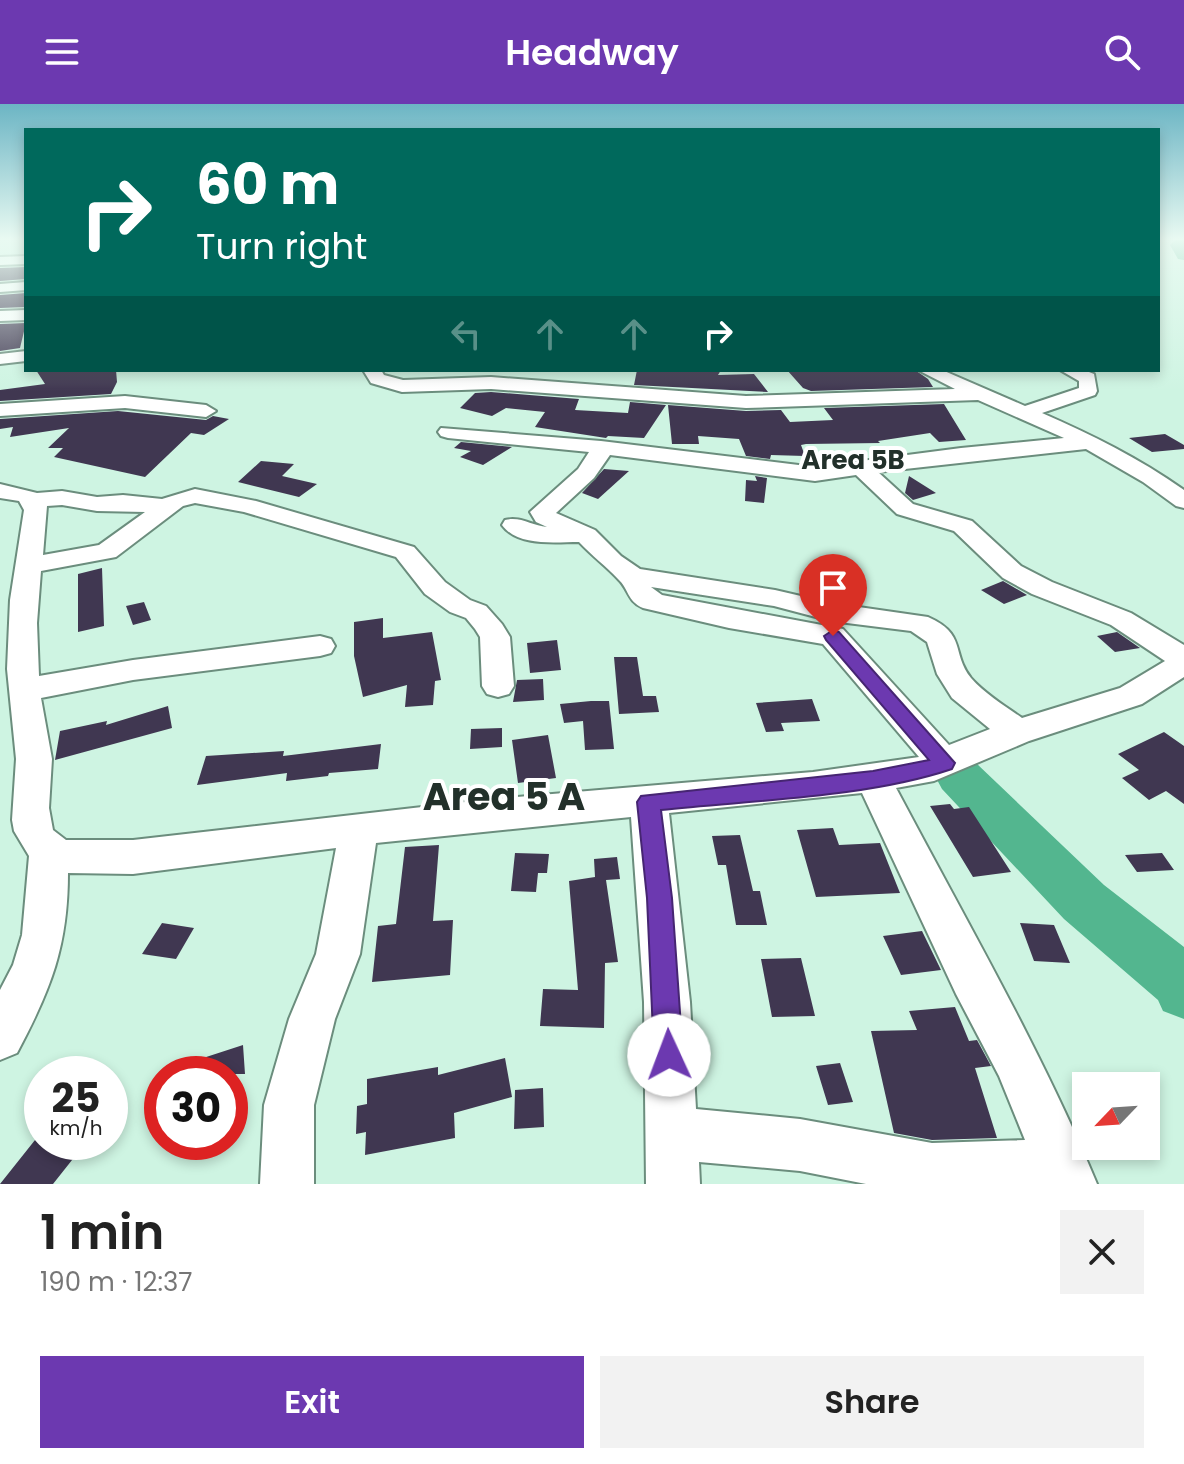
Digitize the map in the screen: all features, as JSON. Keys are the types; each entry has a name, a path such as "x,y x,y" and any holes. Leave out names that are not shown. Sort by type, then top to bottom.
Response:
{"street":[{"path":"0,316 24,315"},
{"path":"0,359 24,356"},
{"path":"373,372 377,379 402,386 491,383 746,402 980,394"},
{"path":"594,391 596,372"},
{"path":"931,372 1090,442 1151,477 1184,501"},
{"path":"1026,412 1088,391 1088,378 1074,372"},
{"path":"0,410 125,402 206,411"},
{"path":"448,432 601,447 815,474 961,454 1090,442"},
{"path":"601,447 601,454 584,476 542,512 545,517 586,535 612,562 632,576 708,586 831,612 930,627 948,650 951,669 958,683 1017,732"},
{"path":"0,491 28,495 34,500 36,510 24,593 24,690 34,757 29,816 38,839 49,852 82,858 133,857 492,814 649,802 873,779 921,771 1017,732 1131,696 1184,661 1121,619 1042,588 1012,572 963,526 905,509 862,469"},
{"path":"1151,477 1184,476"},
{"path":"28,565 107,552 168,507 185,498 205,496 405,552 435,588 460,606 476,612 487,624 495,637 498,686"},
{"path":"34,500 62,498 97,504 123,502 168,507"},
{"path":"514,525 532,534 586,535"},
{"path":"632,576 642,597 653,602 729,619 833,636 944,763"},
{"path":"24,690 133,670 320,646"},
{"path":"873,779 972,979 1017,1060 1065,1172"},
{"path":"649,802 666,987 673,1184"},
{"path":"287,1184 289,1105 312,1019 338,954 359,831"},
{"path":"0,1036 34,966 46,922 49,852"},
{"path":"671,1133 800,1145 932,1170 1031,1166 1065,1172"}],"building":[{"path":"24,293 24,307 0,308 0,295"},
{"path":"24,323 20,348 0,351 0,324"},
{"path":"37,372 116,372 117,382 111,394 0,401 0,390 45,384"},
{"path":"637,372 720,372 718,375 754,374 768,392 634,385"},
{"path":"789,372 918,372 933,387 811,391 803,388"},
{"path":"475,393 579,399 575,410 628,413 630,402 666,405 644,438 606,438 535,427 545,412 506,408 492,416 460,408"},
{"path":"944,404 966,440 939,442 930,433 878,441 880,443 806,444 801,445 805,456 771,455 770,459 746,456 739,439 698,436 699,444 672,444 668,405 746,411 781,410 790,422 833,420 824,408"},
{"path":"118,411 206,420 213,416 229,419 204,435 191,433 145,477 54,457 63,448 48,448 69,428 10,437 13,427 0,429 0,419"},
{"path":"1165,434 1184,445 1184,449 1152,452 1129,438"},
{"path":"461,442 512,447 483,465 460,457 471,451 454,448"},
{"path":"261,461 294,464 282,476 317,484 299,497 238,482"},
{"path":"604,469 629,471 598,499 582,493"},
{"path":"755,476 767,478 764,503 745,501 746,480 757,481"},
{"path":"909,476 936,493 913,500 905,493"},
{"path":"102,568 104,626 78,632 78,574"},
{"path":"1003,581 1027,595 1004,604 981,590"},
{"path":"144,602 151,620 133,625 126,606"},
{"path":"383,618 383,638 432,632 441,680 435,681 433,705 405,707 407,685 363,697 354,656 354,622"},
{"path":"1117,632 1140,648 1115,652 1097,636"},
{"path":"557,640 561,670 530,673 527,643"},
{"path":"614,657 637,657 643,696 656,696 659,712 619,714"},
{"path":"543,679 544,700 513,702 517,680"},
{"path":"812,699 820,721 781,723 784,731 766,732 756,703"},
{"path":"609,701 614,749 585,750 583,721 564,723 560,704"},
{"path":"168,706 172,728 55,760 60,731 107,721 106,725"},
{"path":"502,728 502,747 470,749 471,729"},
{"path":"1164,732 1184,746 1184,804 1166,791 1149,800 1122,778 1139,770 1118,754"},
{"path":"548,735 556,778 518,783 512,740"},
{"path":"381,744 378,769 286,781 287,773 197,785 206,756 284,751 283,756"},
{"path":"950,804 954,809 969,807 1011,872 973,877 930,806"},
{"path":"833,828 839,845 880,843 900,893 816,897 797,830"},
{"path":"740,835 753,891 760,891 767,925 736,925 726,865 718,865 712,836"},
{"path":"439,845 433,921 453,920 450,975 372,982 378,926 396,924 405,847"},
{"path":"515,853 549,854 547,873 538,873 536,892 511,891"},
{"path":"1162,853 1174,870 1137,872 1125,855"},
{"path":"617,857 620,879 606,880 618,962 605,963 604,1028 540,1026 543,989 578,990 569,881 595,877 594,859"},
{"path":"162,923 194,928 176,959 142,954"},
{"path":"1020,923 1054,925 1070,963 1034,961"},
{"path":"922,931 941,970 901,975 883,936"},
{"path":"801,958 815,1016 772,1017 761,959"},
{"path":"955,1007 969,1041 977,1040 991,1066 975,1068 997,1138 932,1140 894,1133 871,1031 917,1030 909,1011"},
{"path":"243,1045 244,1056 209,1056"},
{"path":"505,1058 512,1097 454,1113 455,1138 365,1155 366,1132 356,1134 357,1106 367,1104 367,1079 438,1067 438,1075"},
{"path":"840,1063 853,1102 828,1105 816,1066"},
{"path":"543,1088 544,1127 514,1129 515,1090"},
{"path":"24,1154 24,1160 72,1160 53,1184 0,1184"}],"waterway":[{"path":"959,776 1084,902 1182,982 1184,990"}],"district":[{"name":"Area 5B","path":"853,460"},
{"name":"Area 5 A","path":"504,797"}],"route":[{"path":"669,1055 660,898 649,802 873,779 921,771 944,763 833,636"}]}
